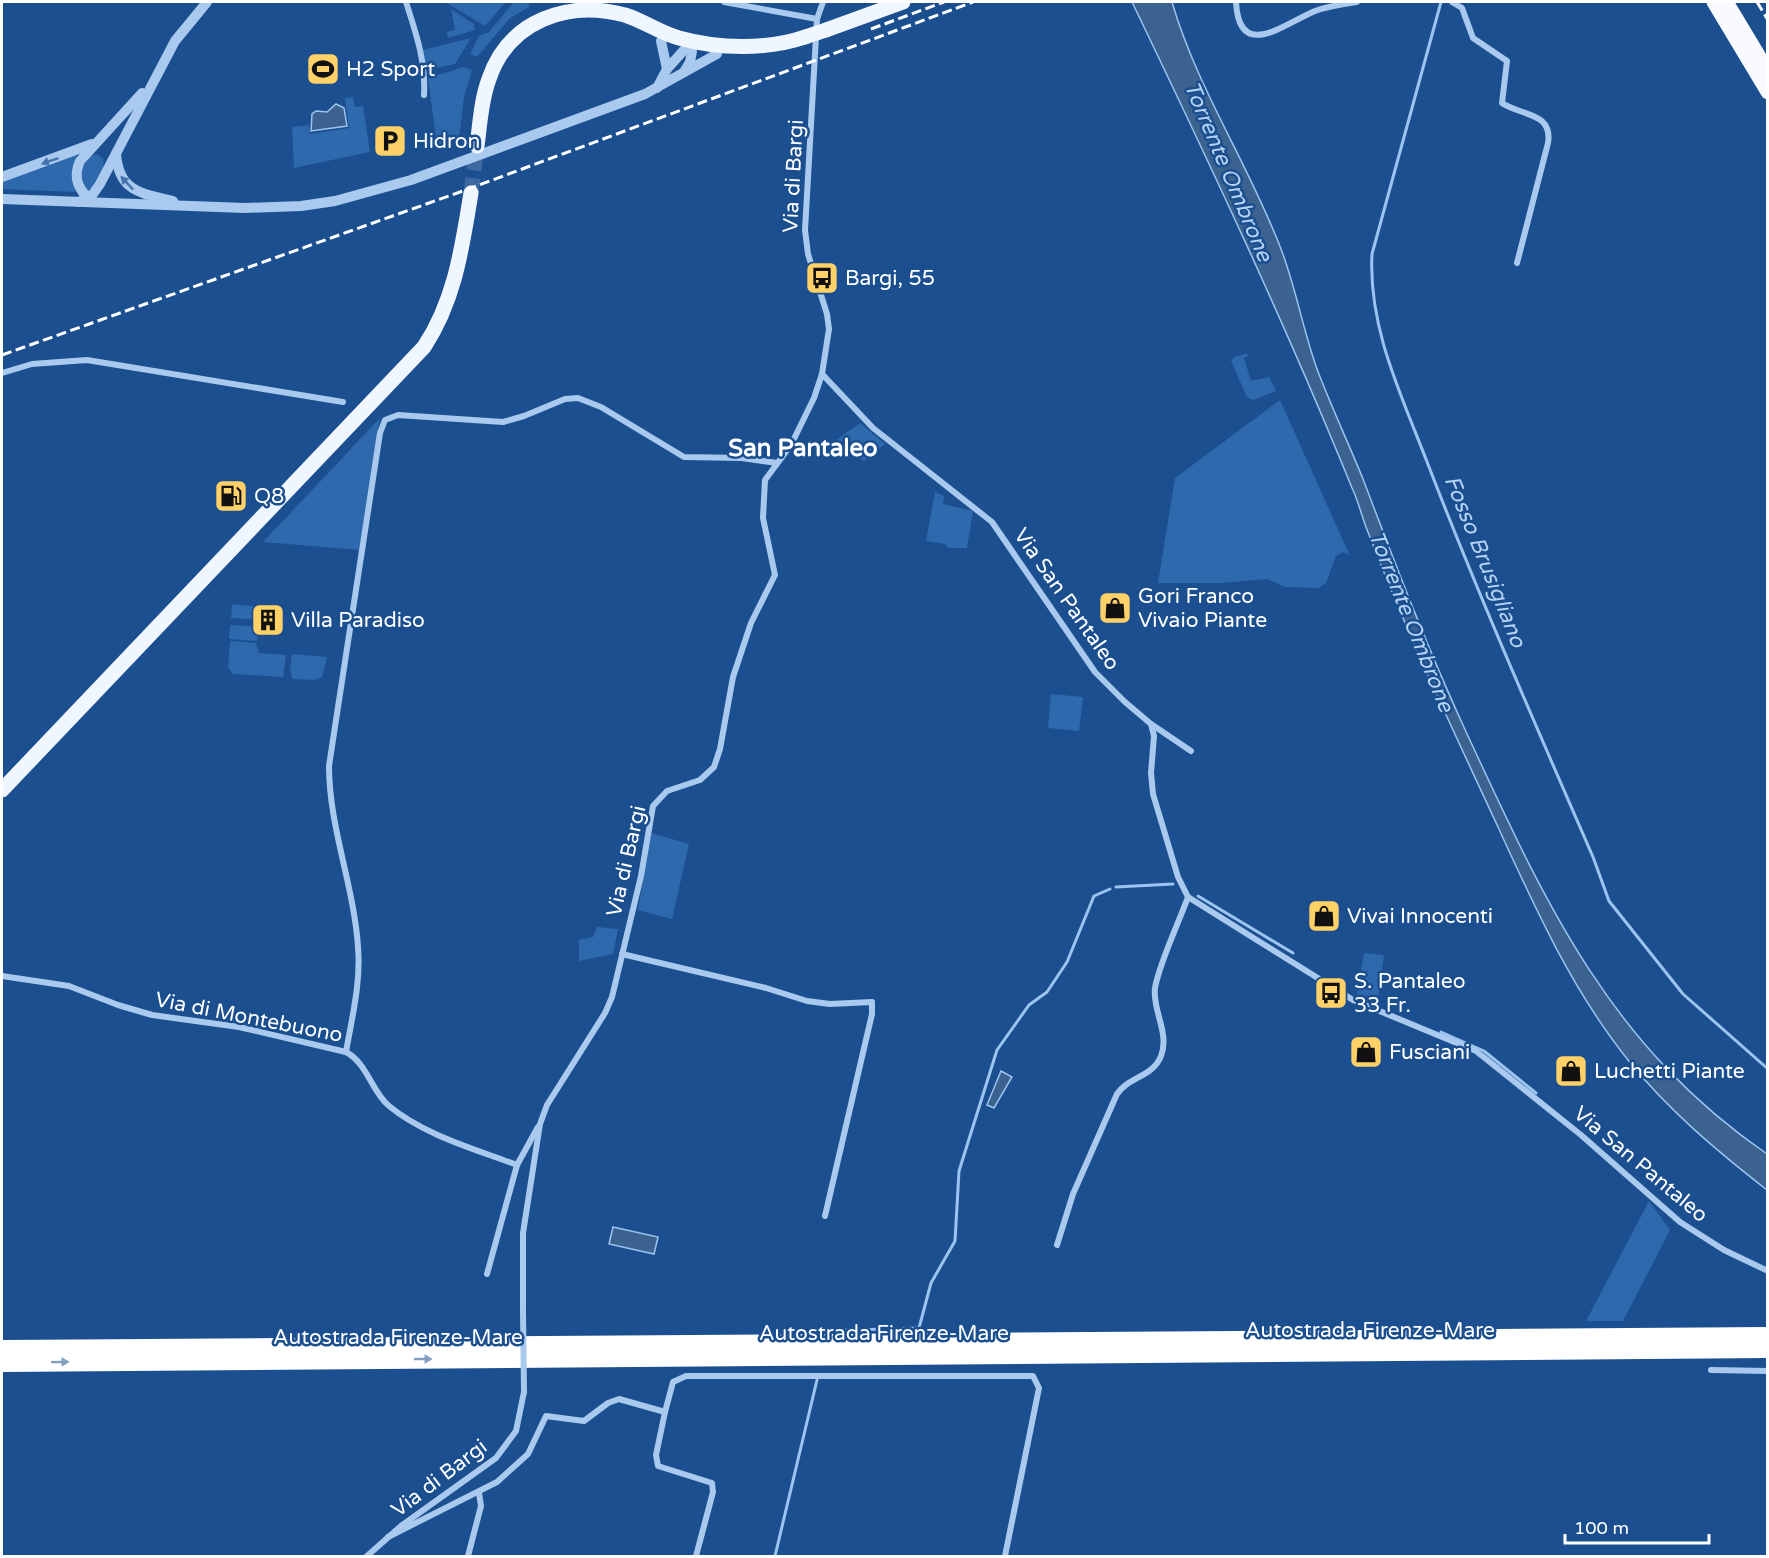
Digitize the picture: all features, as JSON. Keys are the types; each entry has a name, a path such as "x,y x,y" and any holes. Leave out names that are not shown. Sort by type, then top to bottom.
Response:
{"highway":[{"path":"1714,2 1767,92"},
{"path":"1726,2 1767,72"},
{"name":"Autostrada Firenze-Mare","path":"2,1349 1767,1336"},
{"name":"Autostrada Firenze-Mare","path":"2,1363 1767,1349"}],"main road":[{"path":"616,14 661,41 717,54 758,55 783,48 821,24 903,2"},
{"path":"477,146 484,94 499,55 520,32 546,17 566,10 591,9 625,15 689,47 746,46 799,39"},
{"path":"2,790 424,347 442,316 453,286 471,193"}],"street":[{"path":"88,201 100,184 175,41 207,2"},
{"path":"406,2 418,38 424,74 424,96"},
{"path":"724,2 759,5 821,24"},
{"name":"Via di Bargi","path":"367,1557 388,1536 487,1466 502,1451 519,1423 524,1392 523,1233 540,1124 547,1105 609,1005 641,876 653,806 672,788 704,777 714,767 734,676 751,623 775,575 763,511 765,480 798,431 822,374 828,319 808,254 805,235 823,2"},
{"path":"1236,2 1240,26 1247,32 1257,35 1278,30 1316,11 1357,2"},
{"path":"1452,2 1462,8 1473,39 1507,61 1502,103 1539,118 1548,127 1548,142 1517,263"},
{"path":"661,41 667,69"},
{"path":"657,88 667,69 689,47"},
{"path":"684,73 690,62 689,47"},
{"path":"2,199 267,208 312,205 350,198 404,182 657,88 717,54"},
{"path":"88,201 77,185 76,170 82,157 152,82"},
{"path":"2,177 58,158 98,141"},
{"path":"116,153 119,174 129,187 145,194 197,207"},
{"path":"2,373 25,365 87,360 343,402"},
{"name":"Via San Pantaleo","path":"822,374 873,428 992,522 1095,672 1151,724 1191,751"},
{"path":"346,1052 358,980 358,947 331,797 329,766 380,433 385,420 394,415 503,422 524,417 565,399 578,398 601,407 684,457 742,458 777,463"},
{"path":"1057,1245 1073,1194 1117,1094 1122,1088 1151,1070 1161,1056 1163,1041 1155,987 1188,897 1178,877 1153,794 1151,773 1154,736 1151,724"},
{"name":"Via San Pantaleo","path":"1188,897 1353,1000 1476,1051 1581,1135 1680,1222 1724,1250 1767,1271"},
{"path":"622,954 766,988 807,1001 830,1004 872,1002 872,1014 825,1216"},
{"name":"Via di Montebuono","path":"2,976 69,986 152,1015 239,1028 346,1052 356,1059 382,1100 395,1110 443,1136 517,1165"},
{"path":"487,1274 517,1165 540,1124"},
{"path":"1711,1370 1767,1371"},
{"path":"696,1557 713,1486 708,1480 668,1471 656,1464 673,1382 686,1376 1033,1376 1039,1388 1005,1557"},
{"path":"388,1536 479,1493 497,1482 524,1459 532,1448 546,1416 584,1421 612,1401 622,1399 665,1412"},
{"path":"468,1557 481,1506 479,1493"}],"shaded area":[{"path":"445,2 506,2 485,26"},
{"path":"514,2 529,2 529,7 510,18 477,57 470,54 479,36 489,32"},
{"path":"451,9 474,24 475,30 448,38 447,32 455,30"},
{"path":"471,38 455,64 432,69 425,64 423,50"},
{"path":"464,67 472,70 464,97 459,139 437,146 428,78"},
{"path":"353,97 355,107 363,106 370,152 294,168 292,127 309,125 310,134 349,128 345,98"},
{"path":"77,154 72,179 75,192 2,189 2,182"},
{"path":"96,154 103,158 104,163 98,180 89,191 82,186 80,171 90,156"},
{"path":"1247,353 1248,356 1244,358 1251,381 1269,377 1276,391 1253,400 1247,397 1231,361"},
{"path":"1280,400 1350,556 1343,552 1336,556 1326,583 1318,588 1285,587 1267,579 1222,583 1158,583 1175,478"},
{"path":"380,418 359,550 263,542"},
{"path":"860,423 885,444 864,461 835,441"},
{"path":"935,492 944,496 943,504 973,511 967,548 948,548 945,544 926,541"},
{"path":"232,604 260,607 259,620 231,618"},
{"path":"230,625 258,627 257,641 229,639"},
{"path":"230,641 256,643 259,653 286,655 283,677 233,674 228,667"},
{"path":"292,654 327,657 322,677 315,680 293,679 290,671"},
{"path":"1051,694 1083,697 1079,731 1048,728"},
{"path":"651,833 689,844 672,919 638,910"},
{"path":"597,927 618,929 613,954 579,961 579,940 593,937"},
{"path":"1364,953 1384,955 1377,1004 1357,995"},
{"path":"1649,1201 1670,1230 1623,1321 1586,1321"}],"water":[{"name":"Torrente Ombrone","path":"1132,2 1172,2 1195,65 1281,249 1317,369 1426,641 1497,798 1555,914 1624,1019 1665,1067 1712,1112 1767,1154 1767,1190 1694,1129 1643,1078 1589,1005 1556,948 1526,888 1413,641 1354,493 1273,304"},
{"path":"336,104 344,108 347,126 311,131 312,114 316,111 327,112"},
{"path":"1001,1071 1012,1077 994,1108 987,1105"},
{"path":"613,1227 658,1237 654,1254 609,1244"}],"waterway":[{"name":"Fosso Brusigliano","path":"1441,2 1372,254 1372,282 1381,337 1468,565 1593,857 1609,901 1683,994 1768,1069"},
{"path":"1116,887 1173,884"},
{"path":"821,1331 919,1328 931,1283 955,1241 959,1171 997,1050 1029,1005 1047,992 1067,962 1094,896 1110,889"},
{"path":"1198,896 1293,953"},
{"path":"1441,1032 1484,1051 1536,1093"},
{"path":"775,1556 817,1380"}],"tunnel":[{"path":"471,193 477,146"}],"railway":[{"path":"871,29 944,2"},
{"path":"2,355 460,192 973,2"},
{"path":"1757,2 1768,20"}],"place":[{"name":"H2 Sport","path":"323,69"},
{"name":"Hidron","path":"390,141"},
{"name":"Bargi, 55","path":"822,278"},
{"name":"Q8","path":"231,496"},
{"name":"Gori Franco Vivaio Piante","path":"1115,608"},
{"name":"Villa Paradiso","path":"268,620"},
{"name":"Vivai Innocenti","path":"1324,916"},
{"name":"S. Pantaleo 33 Fr.","path":"1331,993"},
{"name":"Fusciani","path":"1366,1052"},
{"name":"Luchetti Piante","path":"1571,1071"}],"district":[{"name":"San Pantaleo","path":"803,448"}]}
